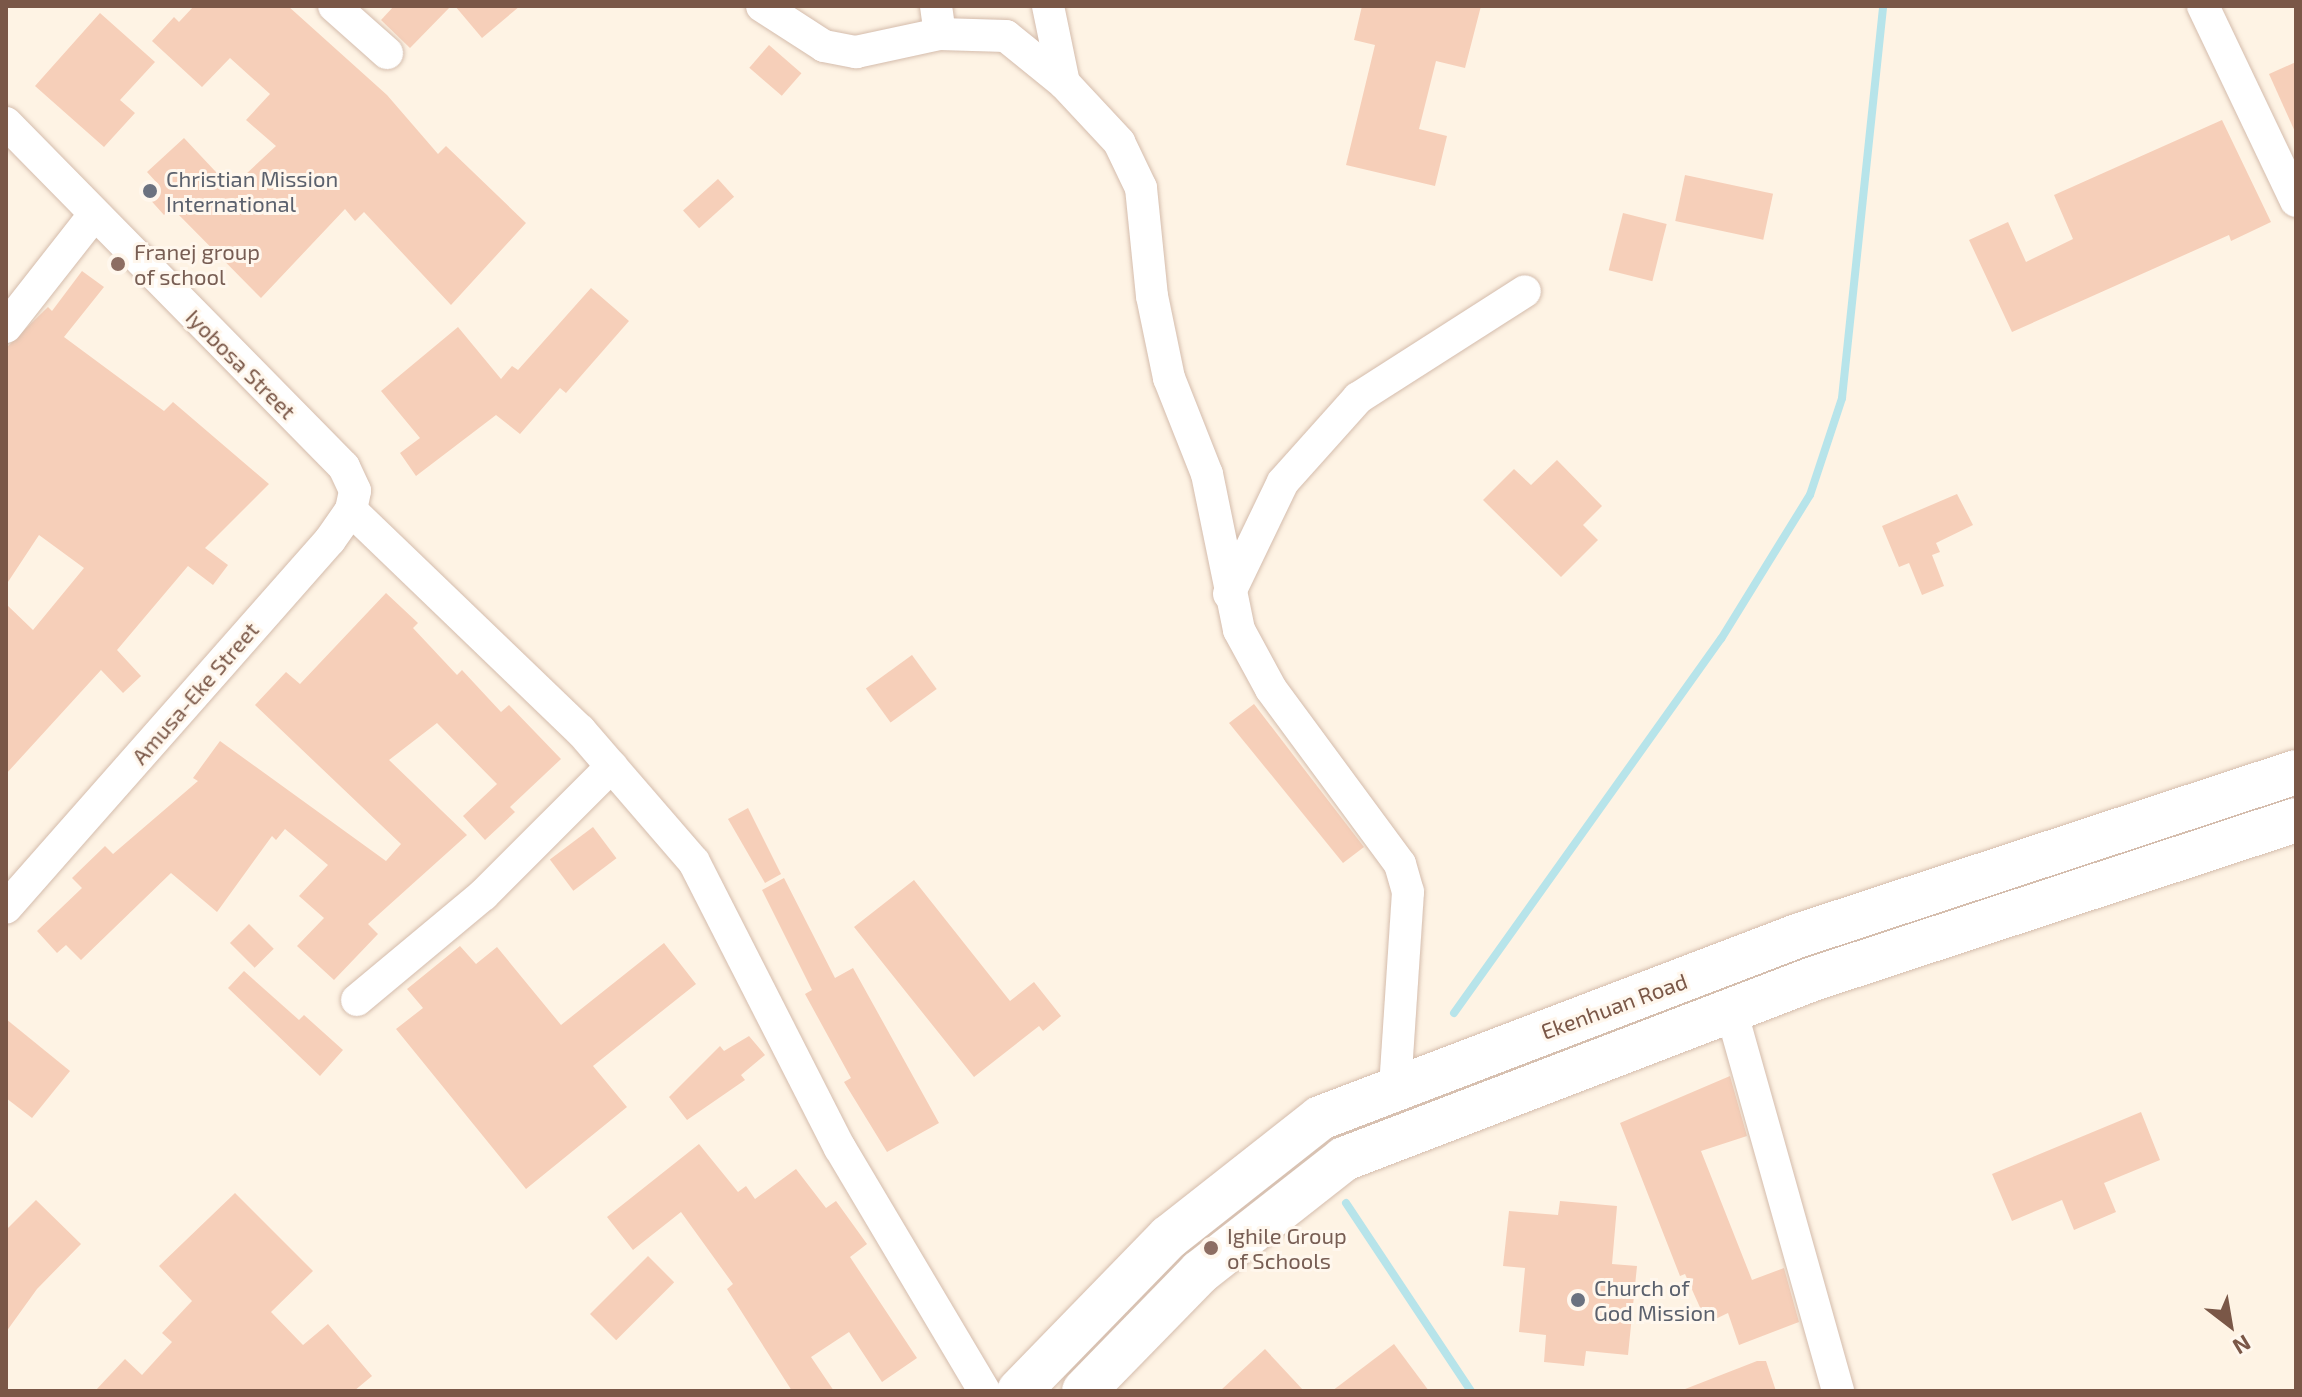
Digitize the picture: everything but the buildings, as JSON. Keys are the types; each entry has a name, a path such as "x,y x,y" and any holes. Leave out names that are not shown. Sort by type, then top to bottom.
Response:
{"main road":[{"name":"Ekenhuan Road","path":"1019,1391 1169,1237 1320,1118 1797,936 2296,772"},
{"name":"Ekenhuan Road","path":"1084,1391 1200,1272 1344,1159 1731,1010 2296,820"}],"street":[{"path":"334,6 387,53"},
{"path":"762,6 824,46 856,52 938,20 1006,36 1064,83 1097,115 1134,167 1169,378 1207,474 1229,594 1239,630 1271,689 1400,864 1408,892 1395,1089"},
{"path":"1048,6 1064,83"},
{"path":"2203,6 2296,201"},
{"name":"Iyobosa Street","path":"6,123 93,216 344,467 355,491 351,510"},
{"path":"6,327 93,216"},
{"path":"1229,594 1283,482 1358,398 1525,291"},
{"path":"351,510 612,766 694,862 840,1148 984,1391"},
{"name":"Amusa-Eke Street","path":"6,908 351,510"},
{"path":"357,1000 483,895 612,766"},
{"path":"1731,1010 1838,1391"}],"waterway":[{"path":"1454,1013 1721,639 1810,495 1842,398 1883,6"},
{"path":"1346,1203 1471,1391"}],"place":[{"name":"Christian Mission International","path":"150,191"},
{"name":"Franej group of school","path":"118,264"},
{"name":"Ighile Group of Schools","path":"1211,1248"},
{"name":"Church of God Mission","path":"1578,1300"}]}
